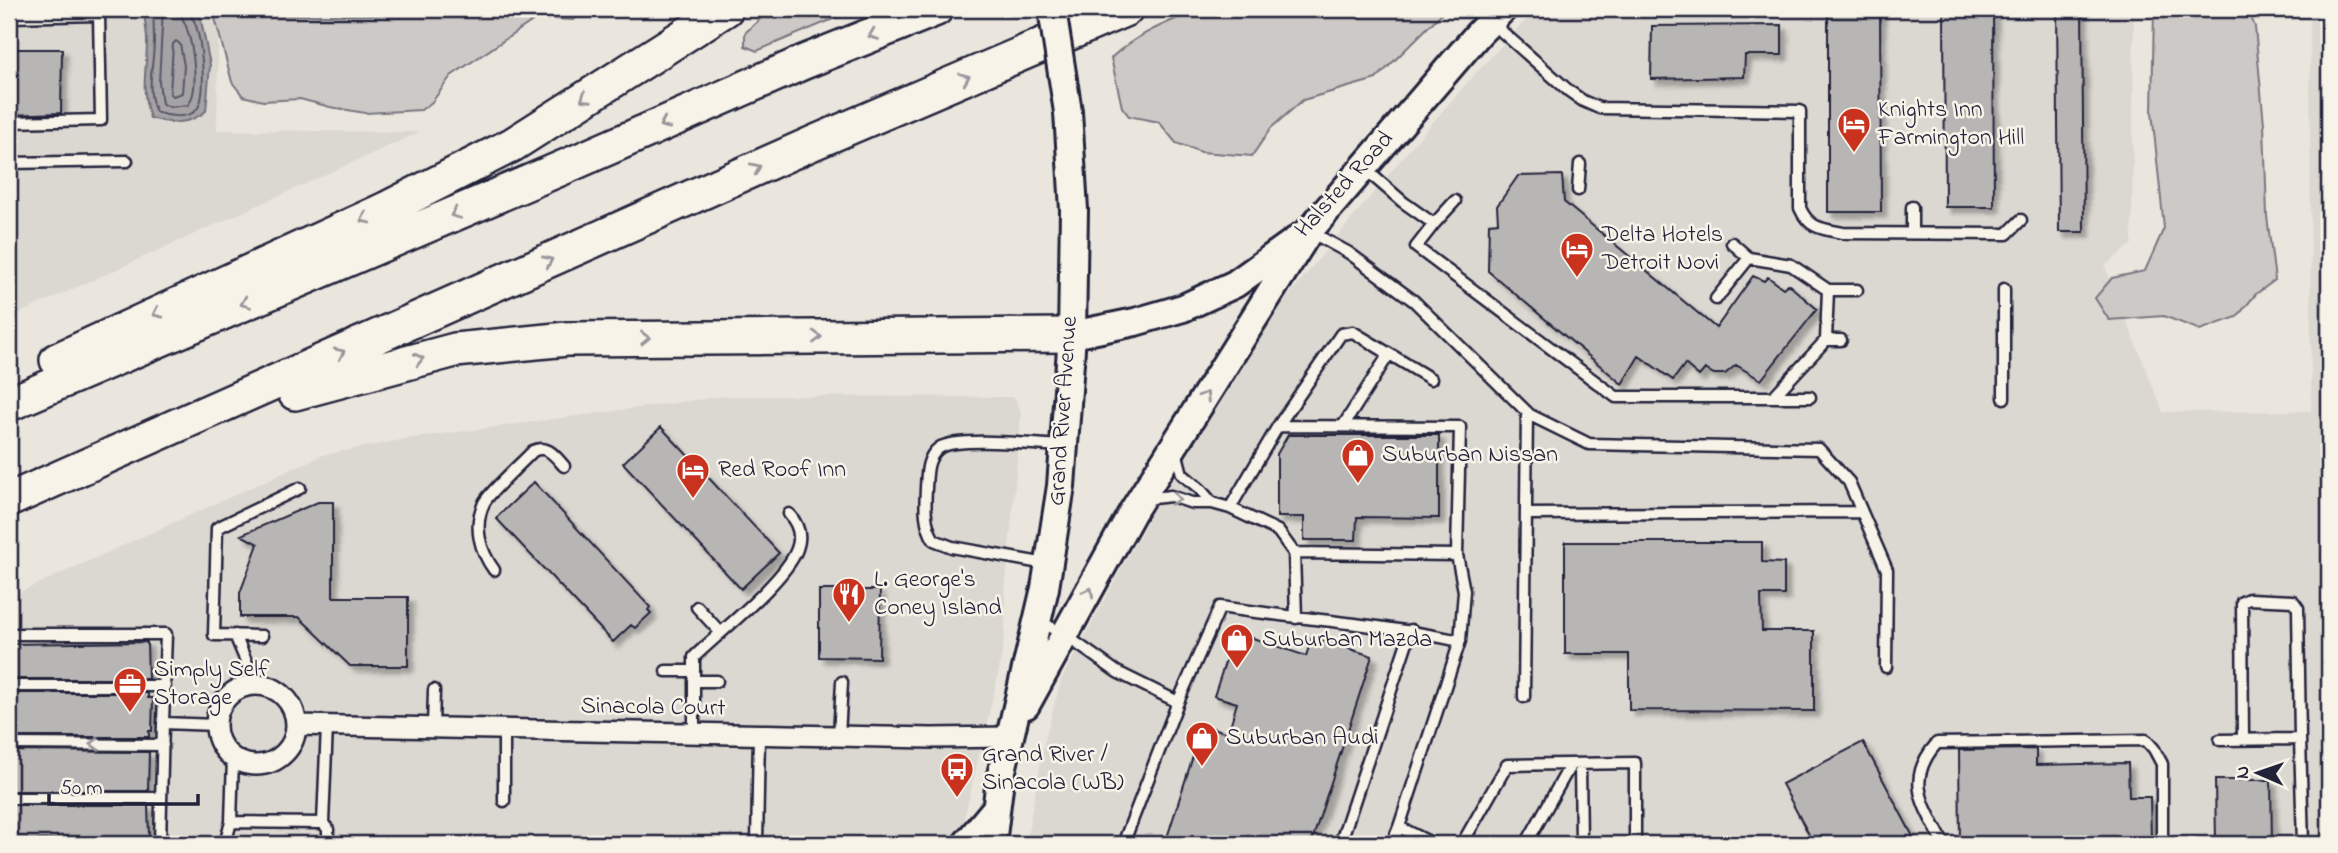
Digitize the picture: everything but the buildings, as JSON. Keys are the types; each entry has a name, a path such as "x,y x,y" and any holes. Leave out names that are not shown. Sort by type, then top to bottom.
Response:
{"highway":[{"path":"9,383 386,209 512,145 726,9"},
{"path":"9,404 569,166 804,62 936,9"},
{"path":"9,502 787,155 1126,9"},
{"path":"9,502 278,398 335,380 455,350 567,339 1072,335"}],"main road":[{"name":"Grand River Avenue","path":"992,844 1009,737 1037,620 1061,486 1072,335 1074,210 1068,112 1052,9"},
{"name":"Halsted Road","path":"1072,335 1183,308 1235,284 1309,231 1496,15"},
{"path":"1009,737 1140,500 1309,231"},
{"name":"Grand River Avenue","path":"966,844 996,808"}],"street":[{"path":"257,684 272,688 285,696 294,710 296,725 293,741 285,754 271,763 256,765 240,762 228,754 219,740 216,725 219,709 228,696 241,687 257,684"},
{"name":"Sinacola Court","path":"296,725 759,735 1009,737"}],"lane":[{"path":"9,17 99,15 101,120 9,122"},
{"path":"1496,15 1569,91 1599,108 1800,111 1800,208 1805,220 1821,229 1843,233 2007,234 2021,220"},
{"path":"9,163 127,161"},
{"path":"1578,190 1580,164"},
{"path":"1363,167 1403,202 1434,224"},
{"path":"1455,201 1416,247 1616,397 1810,397"},
{"path":"1912,207 1912,233"},
{"path":"1309,231 1349,253 1414,301 1527,412 1589,444 1819,449 1849,482 1887,570 1886,667"},
{"path":"1732,243 1749,258 1791,265 1828,290 1857,290"},
{"path":"1716,299 1749,258"},
{"path":"2004,289 2004,398"},
{"path":"1773,397 1826,340 1828,290"},
{"path":"1230,508 1278,426 1341,334 1353,332 1431,379"},
{"path":"1826,340 1841,340"},
{"path":"1343,426 1390,354"},
{"path":"1524,697 1527,412"},
{"path":"1278,426 1460,427 1457,555 1464,591 1460,640 1392,844"},
{"path":"1048,565 951,547 933,540 927,528 925,501 928,462 939,448 957,443 1064,446"},
{"path":"1175,444 1182,474 1212,503"},
{"path":"494,570 484,555 480,542 479,525 484,502 539,448 550,451 564,466"},
{"path":"262,636 214,635 217,528 300,488"},
{"path":"1140,500 1171,496 1192,503 1212,503 1230,508 1278,531 1294,553 1296,618"},
{"path":"1526,514 1862,512"},
{"path":"694,733 694,657 781,575 797,550 800,534 795,520 789,514"},
{"path":"1294,553 1457,555"},
{"path":"2243,740 2242,602 2249,599 2293,601 2298,608 2303,844"},
{"path":"697,607 720,632"},
{"path":"1123,844 1178,702 1220,607 1411,630 1460,640"},
{"path":"1037,620 1065,635 1117,672 1178,702"},
{"path":"1340,844 1411,630"},
{"path":"9,634 166,634 160,844"},
{"path":"235,635 257,684"},
{"path":"666,671 717,681"},
{"path":"839,736 842,682"},
{"path":"9,686 164,686"},
{"path":"433,728 434,690"},
{"path":"163,723 216,725"},
{"path":"327,726 323,823 328,829 328,844"},
{"path":"504,730 505,801"},
{"path":"757,844 759,735"},
{"path":"2220,740 2300,739"},
{"path":"1944,844 1921,799 1919,780 1923,758 1937,743 2146,740 2162,764 2162,844"},
{"path":"9,744 163,745"},
{"path":"225,844 231,822 233,758"},
{"path":"1462,844 1507,765 1634,763 1635,844"},
{"path":"1526,844 1576,764"},
{"path":"1576,764 1581,844"},
{"path":"9,798 161,798"},
{"path":"231,822 323,823"},
{"path":"1399,827 1433,844"}],"shaded area":[{"path":"9,9 219,9 217,130 420,132 9,318"},
{"path":"223,9 231,9 240,15 378,15 400,12 402,9 590,9 573,20 537,18 451,76 432,102 421,110 365,113 300,99 263,101 243,96 232,82 215,18"},
{"path":"771,9 857,9 757,51 745,46 745,33"},
{"path":"1200,9 1446,9 1376,79 1303,100 1271,128 1252,156 1201,152 1176,143 1159,122 1129,116 1122,107 1111,58 1142,35"},
{"path":"1536,9 2134,9 2132,244 2105,266 2163,412 2311,411 2310,9 2329,9 2329,844 1026,844 1044,743 1061,680 1199,425 1255,336 1412,146"},
{"path":"2154,9 2248,9 2255,27 2264,124 2267,216 2275,280 2256,294 2237,317 2200,330 2164,316 2109,320 2095,298 2112,278 2145,271 2164,228 2152,112"},
{"path":"726,396 1014,397 1021,412 1005,593 1005,634 998,676 958,844 9,844 9,597 323,455 406,439"}],"water":[{"path":"152,9 192,9 200,15 210,65 206,111 193,119 172,122 150,118 145,89 147,41 144,13"}],"place":[{"name":"Knights Inn Farmington Hill","path":"1854,154"},
{"name":"Delta Hotels Detroit Novi","path":"1577,279"},
{"name":"Suburban Nissan","path":"1358,485"},
{"name":"Red Roof Inn","path":"693,500"},
{"name":"L. George's Coney Island","path":"849,624"},
{"name":"Suburban Mazda","path":"1237,670"},
{"name":"Simply Self Storage","path":"130,714"},
{"name":"Suburban Audi","path":"1202,768"},
{"name":"Grand River / Sinacola (WB)","path":"957,799"}]}
